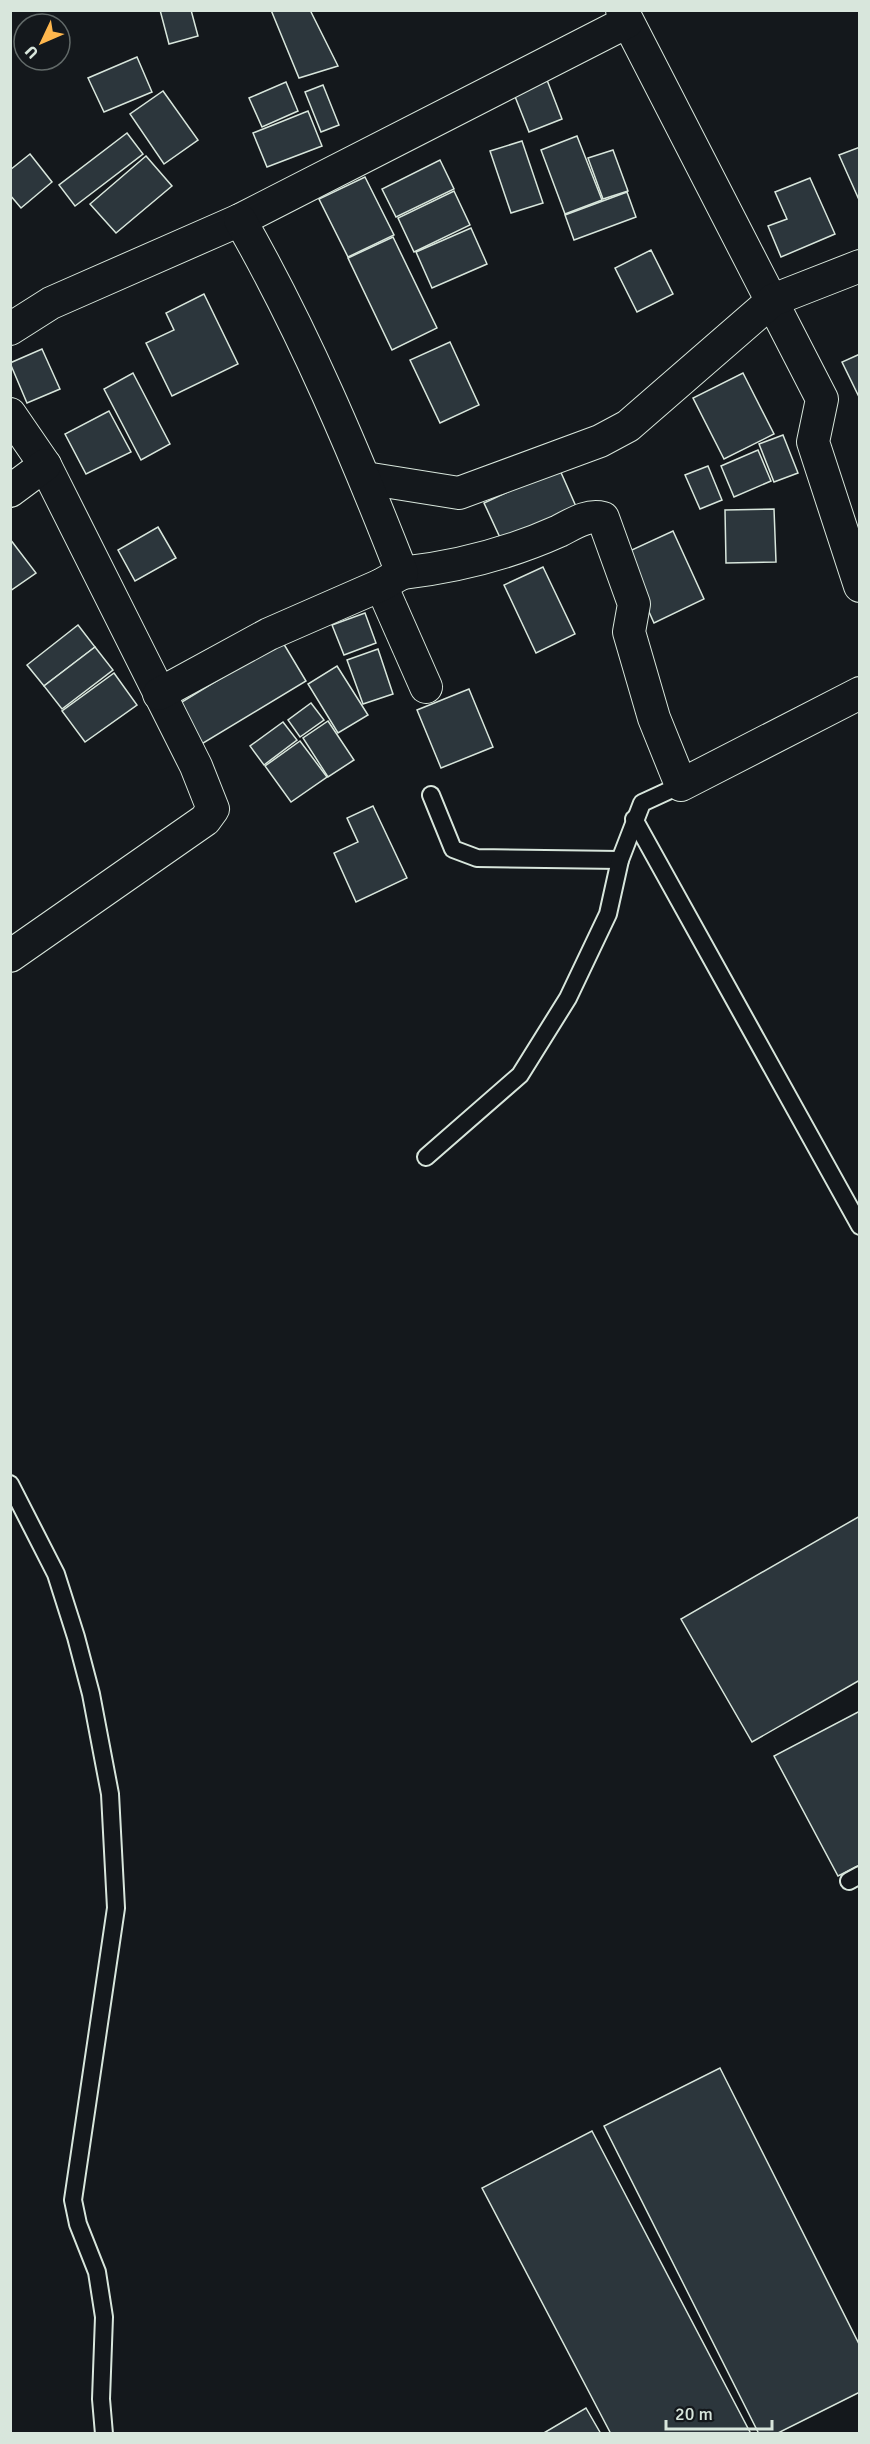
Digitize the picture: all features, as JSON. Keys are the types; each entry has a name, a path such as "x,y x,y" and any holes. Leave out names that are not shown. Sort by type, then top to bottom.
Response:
{"street":[{"path":"10,329 51,303 240,220 624,16 773,300 822,399 813,442 860,586"},
{"path":"240,220 265,263 365,478 391,579 426,687"},
{"path":"365,478 459,493 600,441 628,426 773,300 860,266"},
{"path":"10,414 45,465 196,766 213,809 212,813 10,956"},
{"path":"10,491 45,465"},
{"path":"159,694 269,634 391,579 440,569 516,548 586,518 603,518 634,604 629,632 654,718 681,785 860,693"}],"lane":[{"path":"426,1157 520,1075 568,998 608,914 620,860 642,803 681,785"},
{"path":"431,795 453,849 477,858 620,860"},
{"path":"634,819 859,1225"},
{"path":"10,1484 56,1574 91,1695 110,1794 116,1908 73,2200 78,2224 97,2272 104,2317 101,2399 104,2433"}],"building":[{"path":"160,10 191,10 198,36 169,44"},
{"path":"271,10 310,10 338,66 299,78"},
{"path":"137,57 152,92 104,112 88,78"},
{"path":"547,80 562,119 529,132 514,94"},
{"path":"286,82 298,111 262,127 249,98"},
{"path":"323,85 339,125 321,132 305,92"},
{"path":"163,91 198,140 164,164 130,114"},
{"path":"308,111 322,146 267,167 253,133"},
{"path":"127,133 143,154 75,206 59,185"},
{"path":"577,136 602,200 565,214 541,150"},
{"path":"522,141 543,203 511,213 490,151"},
{"path":"860,147 860,202 839,155"},
{"path":"613,150 628,191 603,199 588,158"},
{"path":"30,154 52,182 21,208 10,195 10,170"},
{"path":"146,156 172,186 116,233 90,204"},
{"path":"440,160 454,189 396,217 382,189"},
{"path":"365,177 394,235 348,257 319,199"},
{"path":"810,178 835,234 781,257 768,226 787,219 775,192"},
{"path":"454,191 470,225 414,252 398,218"},
{"path":"627,192 636,217 574,240 565,215"},
{"path":"471,228 487,264 432,288 416,252"},
{"path":"393,237 437,328 392,350 348,258"},
{"path":"651,250 673,294 637,312 615,268"},
{"path":"204,294 238,364 172,396 146,343 174,330 166,313"},
{"path":"450,342 479,405 440,423 410,360"},
{"path":"42,349 60,389 27,403 10,363"},
{"path":"860,354 860,399 842,362"},
{"path":"133,373 170,444 141,460 104,389"},
{"path":"743,373 774,434 724,459 693,398"},
{"path":"109,411 131,452 86,474 65,434"},
{"path":"783,435 798,473 774,482 759,444"},
{"path":"758,450 771,481 734,497 721,466"},
{"path":"708,466 722,500 700,509 685,475"},
{"path":"559,468 578,511 503,544 484,503"},
{"path":"774,509 776,562 726,563 725,510"},
{"path":"158,527 176,558 135,581 118,550"},
{"path":"673,531 704,599 654,623 623,554"},
{"path":"10,539 36,573 10,591"},
{"path":"543,567 575,634 536,653 504,585"},
{"path":"365,613 376,643 344,655 332,625"},
{"path":"78,625 95,647 44,686 27,665"},
{"path":"282,641 306,681 195,748 172,708"},
{"path":"95,647 113,670 62,709 44,686"},
{"path":"378,649 393,694 363,704 347,660"},
{"path":"337,666 368,715 338,733 308,684"},
{"path":"114,673 137,705 85,742 62,711"},
{"path":"469,689 493,747 441,768 417,710"},
{"path":"311,703 324,720 300,737 288,720"},
{"path":"328,721 354,760 328,777 303,738"},
{"path":"283,722 297,740 264,765 250,746"},
{"path":"300,741 327,777 291,802 265,766"},
{"path":"373,806 407,878 356,902 334,853 358,842 347,818"},
{"path":"860,1516 860,1680 752,1742 681,1619"},
{"path":"860,1711 860,1865 838,1876 774,1756"},
{"path":"720,2068 860,2346 860,2392 776,2434 759,2434 604,2126"},
{"path":"592,2131 751,2434 611,2434 482,2188"},
{"path":"586,2408 601,2434 542,2434"}]}
